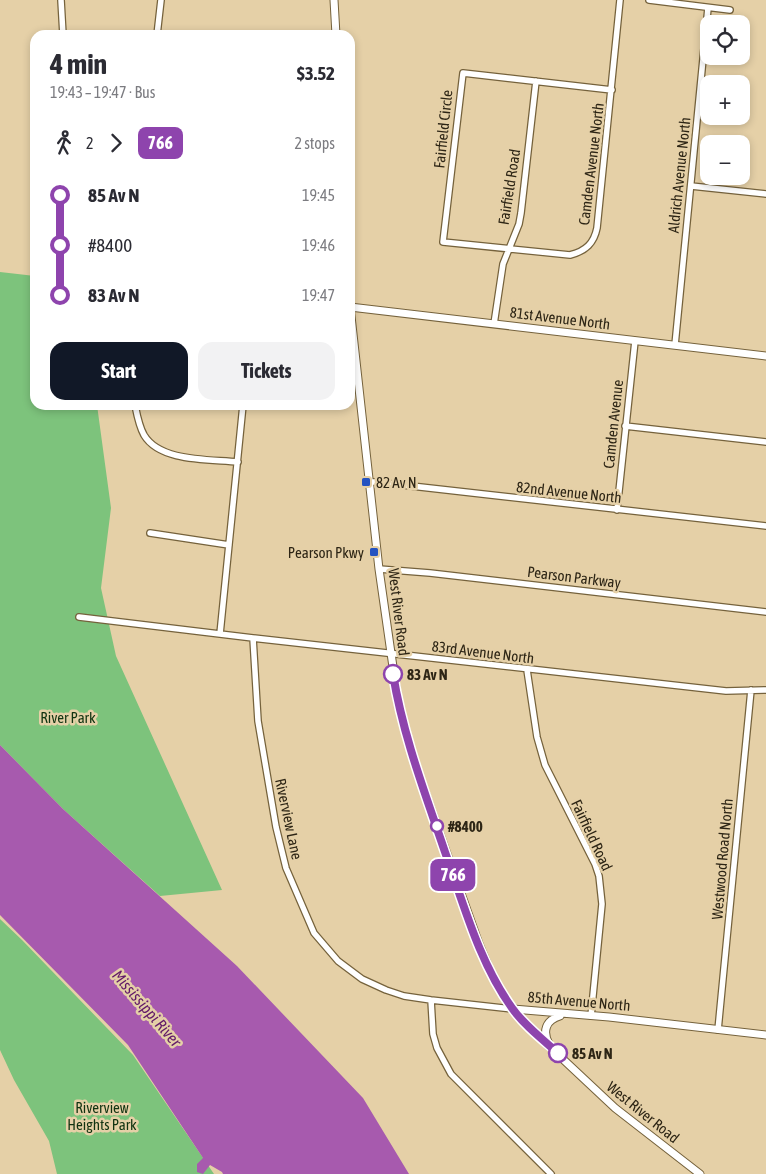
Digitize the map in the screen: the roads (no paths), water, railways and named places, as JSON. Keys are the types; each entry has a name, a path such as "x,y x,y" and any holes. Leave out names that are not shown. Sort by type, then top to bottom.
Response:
{"street":[{"path":"61,0 63,30"},
{"path":"158,30 161,0"},
{"path":"334,0 336,30"},
{"name":"Camden Avenue North","path":"508,249 570,255 586,249 595,235 612,90 620,0"},
{"path":"649,0 730,10"},
{"name":"Aldrich Avenue North","path":"675,345 708,8"},
{"name":"Fairfield Circle","path":"508,249 443,242 460,85 463,73 612,90"},
{"name":"Fairfield Road","path":"494,324 502,264 519,224 521,213 536,81"},
{"path":"691,186 766,194"},
{"name":"81st Avenue North","path":"355,308 766,356"},
{"name":"Camden Avenue","path":"617,510 635,341"},
{"name":"West River Road","path":"355,351 379,569 390,654 401,715 426,795 478,944 492,975 512,1009 535,1033 615,1108 700,1174"},
{"path":"136,410 144,434 157,449 177,456 238,462"},
{"path":"220,634 243,410"},
{"path":"625,426 766,442"},
{"path":"146,449 151,444"},
{"name":"82nd Avenue North","path":"370,482 766,526"},
{"path":"150,533 229,545"},
{"name":"Pearson Parkway","path":"379,569 448,575 766,612"},
{"name":"83rd Avenue North","path":"79,617 527,670 726,691 766,690"},
{"name":"Riverview Lane","path":"253,638 258,722 276,827 286,868 314,933 338,961 362,979"},
{"name":"Fairfield Road","path":"527,670 538,737 545,765 599,876 602,904 591,1016"},
{"name":"Westwood Road North","path":"718,1030 751,690"},
{"name":"85th Avenue North","path":"362,979 404,996 431,1000 766,1035"},
{"path":"431,1000 437,1048 451,1074 551,1174"},
{"path":"551,1047 545,1034 546,1026 554,1018 565,1014"}],"water":[{"name":"Mississippi River","path":"0,745 63,809 237,966 363,1098 409,1174 223,1174 210,1165 203,1174 197,1172 197,1164 203,1158 128,1045 0,915"}],"place":[{"name":"82 Av N","path":"366,482"},
{"name":"Pearson Pkwy","path":"374,552"},
{"name":"83 Av N","path":"393,674"},
{"name":"#8400","path":"437,826"},
{"name":"85 Av N","path":"558,1053"}],"park label":[{"name":"River Park","path":"68,717"},
{"name":"Riverview Heights Park","path":"102,1116"}]}
